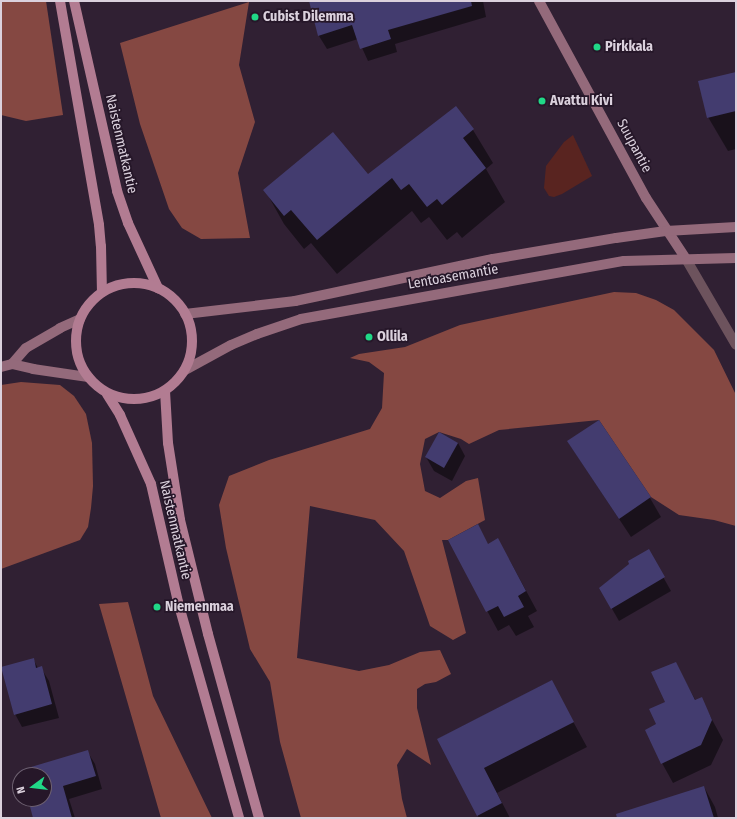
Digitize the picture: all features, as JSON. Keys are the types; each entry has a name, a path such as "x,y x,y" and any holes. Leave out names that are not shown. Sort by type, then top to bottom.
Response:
{"main road":[{"path":"60,1 99,225 102,246 102,292"},
{"name":"Naistenmatkantie","path":"74,1 117,191 128,223 158,288"},
{"name":"Suupantie","path":"539,1 646,198 686,260"},
{"name":"Lentoasemantie","path":"185,314 295,302 493,259 666,231 736,227"},
{"name":"Lentoasemantie","path":"185,370 231,345 257,334 301,319 624,262 736,258"},
{"path":"130,283 144,284 158,288 174,299 190,323 192,342 191,355 185,370 173,385 165,391 148,398 138,400 117,398 107,394 94,384 88,377 79,360 76,351 76,341 80,319 88,306 102,292 130,283"},
{"path":"1,368 12,364 26,348 60,328 80,319"},
{"path":"12,364 33,369 88,377"},
{"name":"Naistenmatkantie","path":"165,391 168,443 180,520 208,634 259,818"},
{"name":"Naistenmatkantie","path":"107,394 120,415 151,484 178,602 239,818"}],"street":[{"path":"686,260 736,345"}],"shaded area":[{"path":"1,1 46,1 63,115 26,121 1,115"},
{"path":"249,2 239,65 255,122 238,173 250,238 201,239 182,228 169,209 140,124 120,43"},
{"path":"573,135 592,176 562,194 554,197 549,196 544,188 546,166 564,142"},
{"path":"614,292 636,293 656,300 674,310 714,350 736,395 736,526 714,520 679,515 651,497 599,420 499,430 469,444 461,439 439,432 425,439 420,464 425,491 440,498 466,481 478,478 485,520 448,540 442,540 466,633 453,640 430,626 404,551 375,520 310,506 297,658 359,671 389,665 420,652 440,650 451,674 436,682 425,684 417,689 417,708 431,765 407,749 397,765 402,799 407,818 301,818 280,742 270,682 250,649 226,548 219,505 229,476 269,460 370,429 382,408 384,373 369,362 350,358 359,354 405,347 460,325"},
{"path":"21,382 60,385 74,396 86,414 92,443 93,486 91,508 88,527 80,540 1,569 1,385"},
{"path":"128,602 153,696 212,818 161,818 99,604"}],"building":[{"path":"309,1 471,1 472,6 388,30 391,39 360,49 352,25 318,36"},
{"path":"736,72 736,111 707,118 698,81"},
{"path":"456,106 474,129 463,138 486,168 442,205 437,199 427,207 409,184 401,190 392,178 317,240 291,210 284,216 263,190 333,132 368,174"},
{"path":"599,420 651,497 619,519 567,441"},
{"path":"439,432 458,443 444,468 425,457"},
{"path":"478,524 488,544 498,538 526,591 518,596 524,607 504,617 498,606 486,612 448,540"},
{"path":"649,549 665,577 611,609 599,588 629,564 628,561"},
{"path":"34,658 36,668 42,666 52,704 14,715 1,667"},
{"path":"676,662 695,700 702,697 712,720 701,745 661,764 645,730 656,724 649,709 665,702 651,672"},
{"path":"552,680 574,722 484,768 502,803 477,816 437,739"},
{"path":"88,750 96,776 63,786 72,818 33,818 30,807 52,807 52,767 31,767"},
{"path":"704,786 714,818 617,818 616,814"}],"place":[{"name":"Cubist Dilemma","path":"255,17"},
{"name":"Pirkkala","path":"597,47"},
{"name":"Avattu Kivi","path":"542,101"},
{"name":"Ollila","path":"369,337"},
{"name":"Niemenmaa","path":"157,607"}]}
